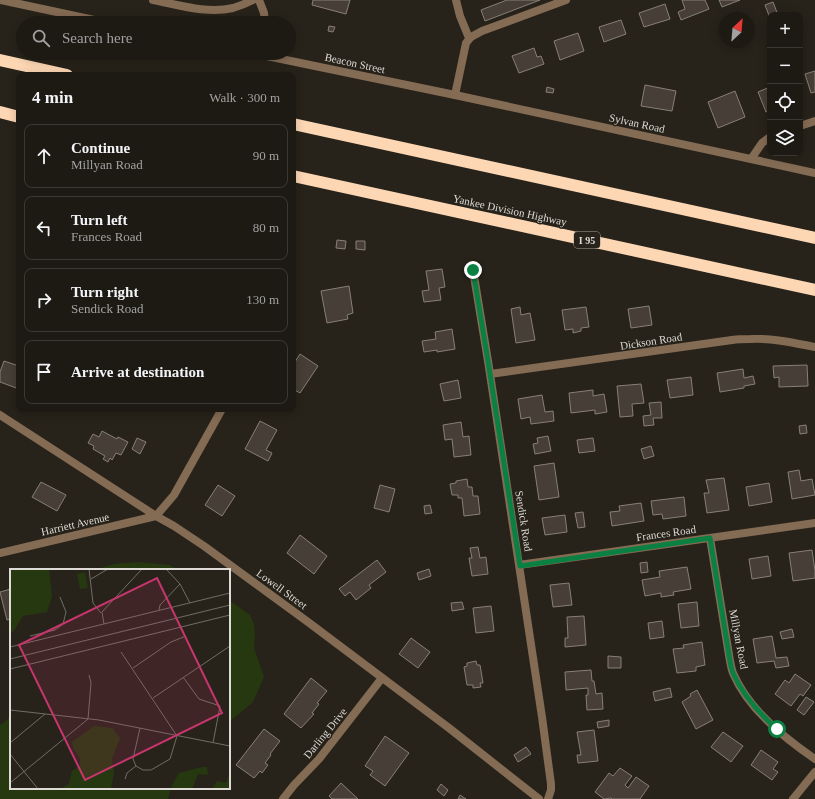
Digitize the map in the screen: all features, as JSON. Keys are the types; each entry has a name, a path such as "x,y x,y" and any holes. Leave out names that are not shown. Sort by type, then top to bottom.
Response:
{"highway":[{"path":"0,60 54,72"},
{"path":"0,112 16,116"},
{"path":"296,125 815,238"},
{"name":"Yankee Division Highway","path":"296,177 815,290"}],"street":[{"path":"1,0 75,16"},
{"path":"153,0 205,10 233,8 253,0"},
{"path":"259,0 264,16"},
{"path":"456,0 460,16 469,38"},
{"path":"455,94 466,43 469,38 482,31 566,0"},
{"name":"Beacon Street","path":"290,60 455,94"},
{"name":"Sylvan Road","path":"455,94 815,173"},
{"path":"803,125 815,121"},
{"path":"751,159 762,143 767,140"},
{"name":"Sendick Road","path":"473,270 520,566 542,717 551,781 548,799"},
{"name":"Dickson Road","path":"490,374 732,340 764,339 815,347"},
{"path":"156,516 174,495 220,412"},
{"name":"Lowell Street","path":"0,415 204,546 296,613 460,737 539,799"},
{"name":"Harriett Avenue","path":"0,553 156,516"},
{"name":"Frances Road","path":"520,566 815,523"},
{"name":"Millyan Road","path":"710,538 729,655 736,680 748,699 764,718 815,759"},
{"name":"Darling Drive","path":"283,799 319,759 382,678"},
{"path":"793,799 815,772"}],"green space":[{"path":"138,562 170,565 177,569 98,569 113,564"},
{"path":"230,601 250,615 254,624 254,648 264,677 253,702 230,721"},
{"path":"10,716 10,789 171,789 168,799 0,799 0,725"}],"building":[{"path":"313,0 350,0 346,14 312,5"},
{"path":"507,0 540,0 485,21 481,10"},
{"path":"682,0 705,0 709,9 681,20 678,12 685,9"},
{"path":"719,0 740,0 722,7"},
{"path":"773,2 777,12 768,12 765,5"},
{"path":"665,4 670,19 644,27 639,13"},
{"path":"621,20 626,34 604,42 599,27"},
{"path":"329,26 335,27 333,32 328,31"},
{"path":"578,33 584,51 560,60 554,41"},
{"path":"534,48 537,57 541,56 544,64 519,73 512,56"},
{"path":"815,71 815,92 811,93 805,74"},
{"path":"645,85 676,91 672,111 641,106"},
{"path":"547,87 554,89 553,93 546,92"},
{"path":"767,88 766,112 758,92"},
{"path":"735,91 745,117 718,128 708,102"},
{"path":"337,240 346,241 345,249 336,248"},
{"path":"356,241 365,241 365,250 356,249"},
{"path":"442,269 445,287 439,288 441,300 424,302 422,291 429,290 426,271"},
{"path":"349,286 353,313 347,315 348,319 327,323 321,291"},
{"path":"649,306 652,325 631,328 628,309"},
{"path":"520,307 521,315 530,313 535,340 516,343 511,309"},
{"path":"586,307 589,327 581,328 581,331 573,333 573,329 565,330 562,310"},
{"path":"452,329 455,349 437,352 437,350 424,352 422,341 436,339 435,332"},
{"path":"300,354 318,366 300,393 296,391 296,360"},
{"path":"4,361 16,365 16,388 0,382 0,372"},
{"path":"807,365 808,386 779,387 779,377 774,378 773,366"},
{"path":"743,369 744,378 753,376 755,384 744,386 744,388 720,392 717,373"},
{"path":"691,377 693,395 670,398 667,380"},
{"path":"458,380 461,398 444,401 440,384"},
{"path":"641,384 644,403 632,404 633,416 620,417 617,386"},
{"path":"593,390 593,396 604,394 607,412 595,414 595,410 571,413 569,393"},
{"path":"542,395 545,412 553,411 554,421 531,424 530,417 521,419 518,399"},
{"path":"661,402 662,418 653,418 654,425 644,426 643,416 651,415 649,403"},
{"path":"260,421 277,430 266,450 272,453 268,461 245,449"},
{"path":"461,422 463,437 469,436 471,455 454,457 452,439 445,440 443,425"},
{"path":"806,425 807,433 800,434 799,426"},
{"path":"102,431 117,439 118,437 128,442 121,455 116,453 112,460 110,458 108,462 103,459 105,456 93,449 94,446 88,443 93,434 99,437"},
{"path":"548,436 551,451 535,454 533,444 538,443 537,438"},
{"path":"137,438 146,442 140,454 132,449"},
{"path":"593,438 595,451 579,453 577,440"},
{"path":"651,446 654,456 644,459 641,449"},
{"path":"554,463 559,497 539,500 534,466"},
{"path":"799,470 801,481 812,479 815,495 792,499 788,472"},
{"path":"724,478 729,510 707,513 704,493 709,493 706,480"},
{"path":"467,479 468,487 472,487 473,496 478,496 480,514 464,516 462,498 458,498 458,495 452,495 450,484"},
{"path":"41,482 66,495 57,511 32,497"},
{"path":"769,483 772,502 749,506 746,487"},
{"path":"218,485 235,496 222,516 205,505"},
{"path":"380,485 395,489 389,512 374,508"},
{"path":"684,497 686,516 663,519 662,514 653,515 651,501"},
{"path":"641,503 644,521 612,526 610,512 620,511 619,506"},
{"path":"430,505 432,513 425,514 424,506"},
{"path":"583,512 585,527 578,528 575,513"},
{"path":"565,515 567,532 545,535 542,518"},
{"path":"300,535 327,556 314,574 287,553"},
{"path":"478,547 480,558 486,557 488,574 472,576 469,558 472,558 470,548"},
{"path":"812,550 815,578 793,581 789,553"},
{"path":"768,556 771,576 752,579 749,559"},
{"path":"377,560 386,572 369,585 371,588 356,600 350,592 345,596 339,589"},
{"path":"647,562 648,572 641,573 640,563"},
{"path":"687,567 691,589 673,592 674,595 661,597 661,593 645,596 642,580 660,577 659,571"},
{"path":"429,569 431,576 419,580 417,573"},
{"path":"569,583 572,605 553,607 550,585"},
{"path":"10,589 10,619 7,620 0,592"},
{"path":"462,602 464,609 452,611 451,603"},
{"path":"697,602 699,626 681,628 678,604"},
{"path":"491,606 494,631 476,633 473,608"},
{"path":"584,616 586,645 565,647 565,638 568,638 567,617"},
{"path":"662,621 664,637 650,639 648,623"},
{"path":"792,629 794,637 782,639 780,632"},
{"path":"772,636 776,658 787,657 789,666 776,668 774,661 757,663 753,639"},
{"path":"411,638 430,652 418,668 399,654"},
{"path":"702,642 705,665 696,667 696,671 677,673 673,649 684,648 683,645"},
{"path":"608,656 621,657 621,668 608,668"},
{"path":"476,661 477,665 480,665 483,683 480,683 481,687 473,688 473,685 467,685 464,667 467,666 467,663"},
{"path":"591,670 592,681 594,681 596,694 602,693 603,709 587,710 586,695 588,695 588,688 566,690 565,672"},
{"path":"795,674 811,685 803,696 800,694 791,706 775,694 785,680 789,683"},
{"path":"311,678 327,691 317,703 319,704 312,713 314,714 301,728 284,714"},
{"path":"670,688 672,697 655,701 653,692"},
{"path":"697,690 713,720 696,729 682,702 691,696 690,694"},
{"path":"806,697 814,702 804,715 797,710"},
{"path":"609,720 609,726 598,728 597,722"},
{"path":"264,729 280,741 265,763 268,765 262,773 260,771 254,778 236,765"},
{"path":"594,730 598,761 578,763 577,755 581,755 577,732"},
{"path":"723,732 743,746 731,762 711,747"},
{"path":"385,736 409,753 385,786 370,775 373,771 365,766"},
{"path":"526,747 531,754 518,762 514,755"},
{"path":"761,750 778,762 773,769 778,772 772,780 751,765"},
{"path":"620,768 632,776 625,785 628,788 636,777 649,786 640,799 604,799 595,792 609,773 613,776"},
{"path":"341,783 358,799 332,799 329,796"},
{"path":"441,784 448,790 444,796 437,790"},
{"path":"460,795 466,799 458,799"}],"route":[{"path":"473,270 520,566 710,538 733,672 736,680 748,699 764,718 777,729"}]}
